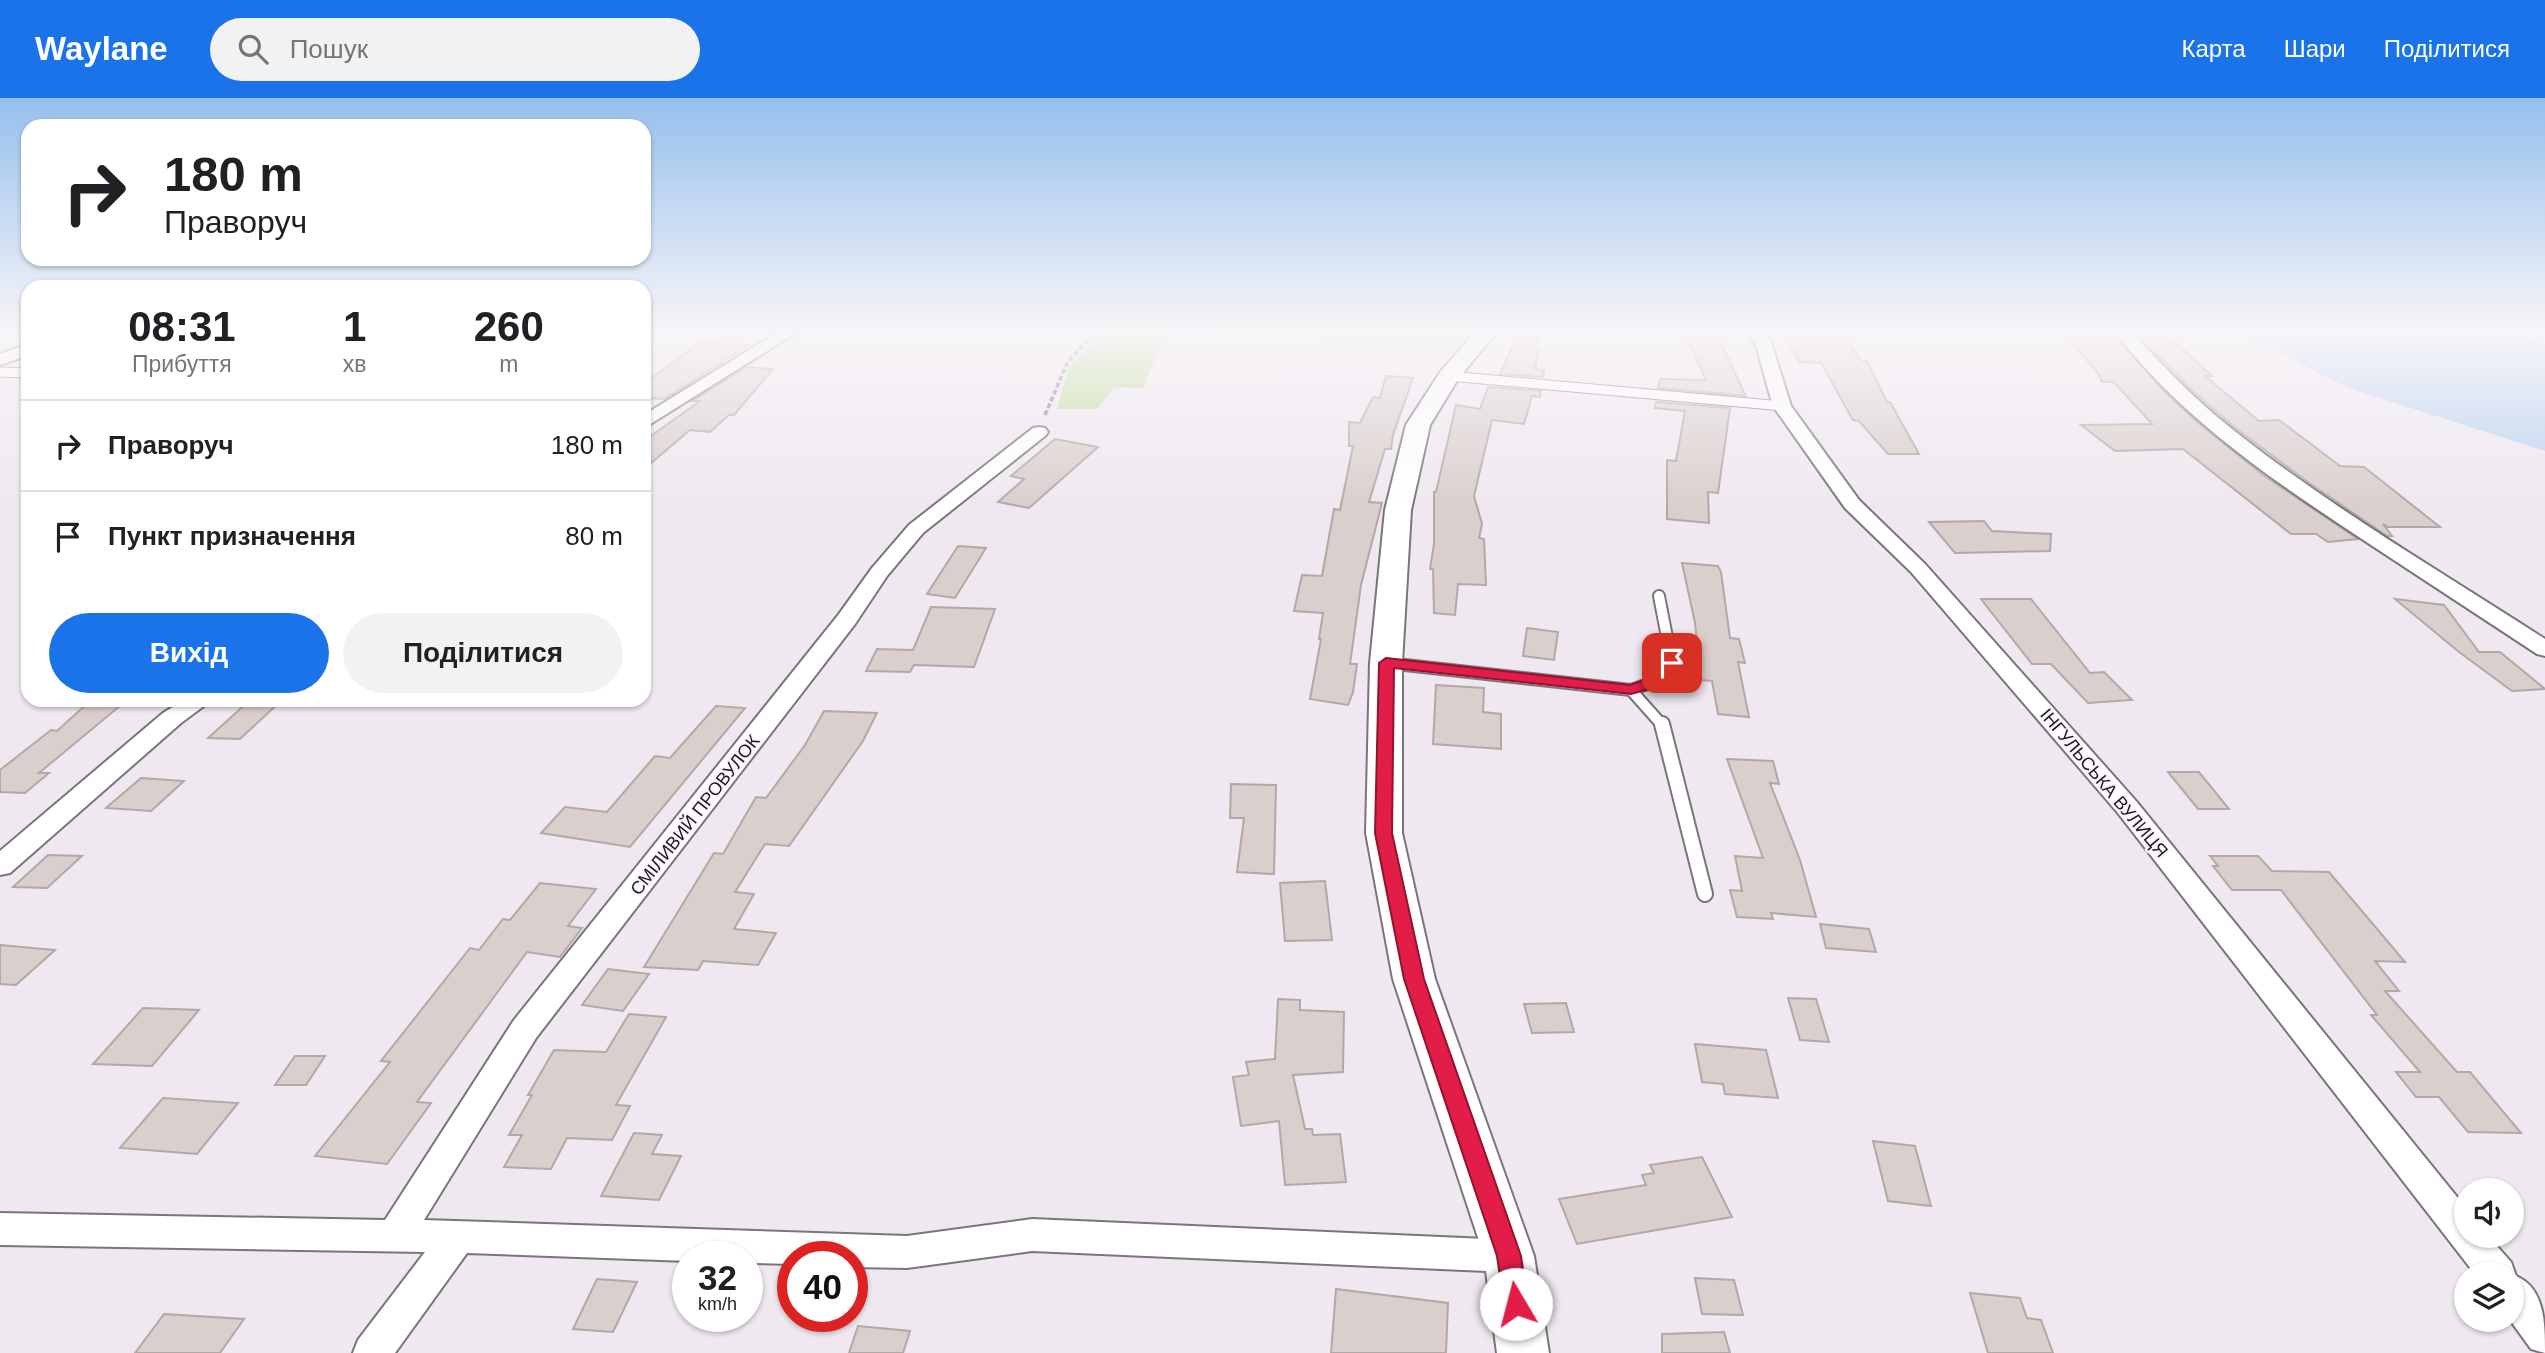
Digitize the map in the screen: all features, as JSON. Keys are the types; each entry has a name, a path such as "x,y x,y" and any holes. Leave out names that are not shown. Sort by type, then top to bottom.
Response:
{"street":[{"path":"651,419 701,388"},
{"path":"1442,388 1418,425 1398,510 1386,663 1384,833 1414,979 1509,1256 1523,1353"},
{"name":"ІНГУЛЬСЬКА ВУЛИЦЯ","path":"1777,388 1782,406 1852,504 1918,568 2127,807 2454,1220"},
{"path":"2176,388 2224,432 2308,495 2545,649"},
{"name":"СМІЛИВИЙ ПРОВУЛОК","path":"396,1236 525,1029 839,630 880,572 916,529 1039,432"},
{"path":"0,866 172,718 189,707"},
{"path":"0,1229 458,1237 907,1252 1032,1235 1509,1256"},
{"path":"372,1353 458,1237"},
{"name":"ІНГУЛЬСЬКА ВУЛИЦЯ","path":"2477,1248 2488,1262"},
{"path":"2524,1308 2545,1336"}],"lane":[{"path":"1578,388 1782,406"},
{"path":"1386,663 1631,690 1653,682 1672,663 1659,596"},
{"path":"1631,690 1662,723 1704,894"}],"path":[{"path":"1039,432 1057,388"}],"green space":[{"path":"1063,388 1114,388 1097,409 1057,409"}],"water":[{"path":"2350,388 2545,388 2545,451"}],"building":[{"path":"651,388 682,388 664,399 651,398"},
{"path":"714,388 757,388 734,415 729,415 710,432 690,430 651,463 651,436 700,401 692,401"},
{"path":"1383,388 1410,388 1393,435 1391,449 1385,449 1369,502 1382,503 1361,585 1350,664 1357,664 1353,692 1348,705 1310,699 1323,613 1294,611 1302,575 1322,576 1334,509 1340,510 1353,446 1349,446 1349,422 1360,423 1373,397 1380,398"},
{"path":"1488,388 1541,391 1540,397 1532,396 1524,424 1492,420 1474,496 1482,524 1479,538 1484,539 1486,585 1458,584 1455,615 1434,613 1433,569 1430,569 1434,544 1434,492 1456,405 1480,409"},
{"path":"1658,388 1742,388 1746,396"},
{"path":"1835,388 1880,388 1919,454 1888,454 1859,421 1853,420"},
{"path":"2119,388 2161,388 2197,422 2263,475 2358,539 2328,542 2316,534 2291,534 2183,449 2115,451 2081,425 2152,424"},
{"path":"2190,388 2219,388 2259,421 2279,420 2340,466 2364,467 2440,527 2388,527 2383,524 2392,536 2387,536 2234,427"},
{"path":"1656,402 1730,408 1718,493 1708,492 1709,523 1667,519 1667,460 1676,461 1685,411 1655,408"},
{"path":"1055,439 1098,447 1029,508 998,502 1024,479 1011,476"},
{"path":"1984,521 1992,531 2051,534 2050,551 1955,553 1929,522"},
{"path":"958,546 986,548 955,598 927,594"},
{"path":"1682,563 1718,566 1721,572 1730,638 1739,639 1745,663 1738,662 1749,717 1718,714 1712,681 1701,680 1695,623"},
{"path":"1981,599 2031,599 2090,673 2104,672 2132,700 2088,703 2051,664 2032,664"},
{"path":"2395,599 2444,605 2479,652 2500,652 2545,689 2512,691 2459,652"},
{"path":"931,607 995,609 974,667 914,665 910,672 866,671 877,649 913,650"},
{"path":"1527,628 1558,632 1554,660 1523,656"},
{"path":"1436,685 1484,688 1483,712 1501,714 1501,749 1433,744"},
{"path":"716,706 745,708 630,847 541,833 565,807 607,812 655,756 670,758"},
{"path":"83,707 119,707 39,773 49,773 25,793 0,792 0,770 51,730 57,731"},
{"path":"242,707 274,707 240,739 208,738"},
{"path":"824,711 877,713 863,741 789,846 765,844 735,892 754,894 734,929 776,933 758,965 703,961 698,970 644,967 714,853 723,854 756,797 766,798 805,745"},
{"path":"1727,759 1773,761 1779,784 1770,783 1800,860 1816,917 1771,913 1773,919 1737,917 1730,890 1742,891 1735,856 1763,858"},
{"path":"2168,772 2199,772 2229,809 2198,809"},
{"path":"141,778 184,781 151,811 106,808"},
{"path":"1231,784 1276,785 1274,874 1237,872 1244,818 1230,818"},
{"path":"48,855 82,856 47,888 13,887"},
{"path":"2210,856 2258,856 2272,871 2329,872 2405,962 2375,961 2399,991 2385,991 2457,1072 2470,1072 2521,1133 2468,1132 2439,1097 2416,1097 2396,1072 2420,1072 2371,1015 2377,1015 2281,890 2232,890 2213,866 2218,866"},
{"path":"1325,881 1332,940 1285,941 1280,883"},
{"path":"540,883 596,889 568,926 582,928 560,957 527,952 417,1102 431,1103 387,1164 315,1156 390,1062 381,1061 470,948 479,950 503,919 510,920"},
{"path":"1820,924 1869,929 1876,952 1826,948"},
{"path":"0,945 55,950 16,985 0,984"},
{"path":"608,969 649,974 623,1011 582,1005"},
{"path":"1788,998 1816,999 1829,1042 1800,1040"},
{"path":"1278,999 1300,1000 1300,1010 1344,1012 1343,1072 1293,1075 1305,1129 1312,1129 1313,1135 1340,1134 1346,1182 1285,1185 1279,1121 1241,1126 1233,1077 1249,1075 1246,1062 1275,1059"},
{"path":"1566,1003 1574,1032 1532,1033 1524,1004"},
{"path":"143,1008 199,1010 152,1066 93,1064"},
{"path":"629,1014 666,1017 616,1105 630,1106 612,1140 567,1138 551,1169 504,1167 522,1135 509,1135 554,1050 606,1052"},
{"path":"1695,1044 1766,1050 1778,1098 1725,1094 1723,1084 1702,1082"},
{"path":"295,1056 325,1056 306,1085 275,1085"},
{"path":"163,1098 238,1103 197,1154 120,1148"},
{"path":"634,1133 662,1135 652,1154 681,1156 659,1200 601,1196"},
{"path":"1873,1141 1915,1146 1931,1206 1888,1201"},
{"path":"1702,1157 1732,1217 1577,1244 1559,1199 1646,1185 1642,1175 1654,1173 1650,1165"},
{"path":"1695,1278 1734,1280 1743,1315 1702,1314"},
{"path":"597,1279 637,1282 613,1332 573,1329"},
{"path":"1336,1289 1448,1303 1446,1353 1331,1353"},
{"path":"1970,1293 2020,1298 2027,1318 2041,1320 2053,1353 1988,1353"},
{"path":"164,1314 244,1319 220,1353 135,1353"},
{"path":"868,1327 910,1331 903,1353 849,1353 856,1332 868,1332"},
{"path":"1724,1332 1730,1353 1662,1353 1662,1334"}],"route":[{"path":"1516,1304 1509,1256 1414,979 1384,833 1386,663 1631,690 1653,682 1672,663"}]}
